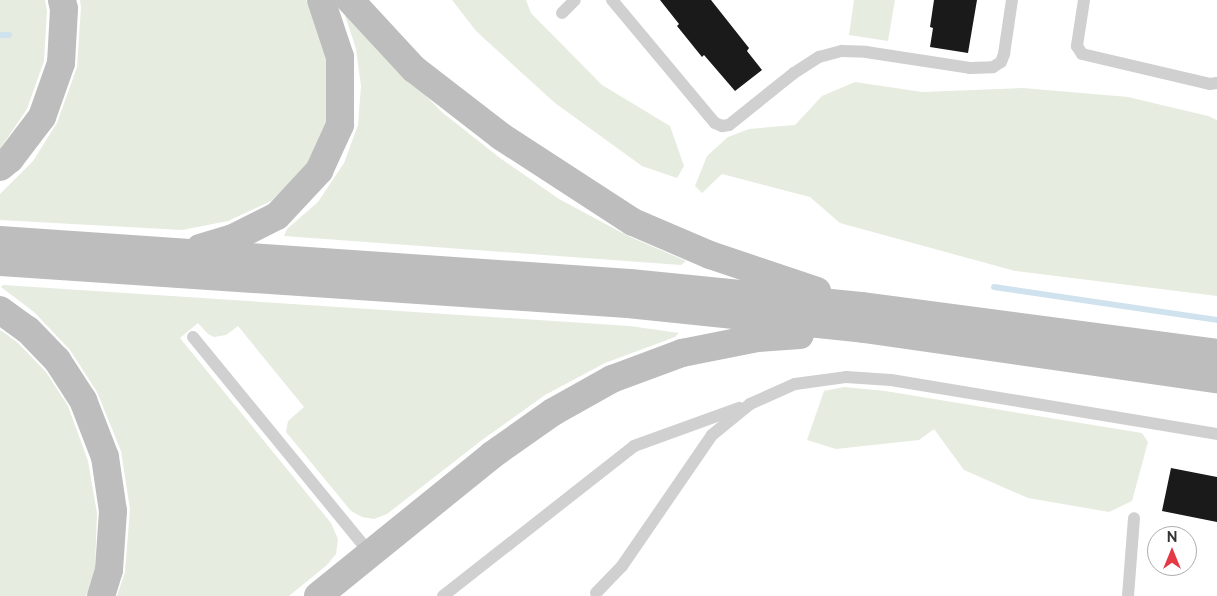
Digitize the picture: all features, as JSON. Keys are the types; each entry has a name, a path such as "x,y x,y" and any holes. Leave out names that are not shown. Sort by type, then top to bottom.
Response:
{"main road":[{"path":"0,168 10,159 42,118 61,63 64,8 62,0"},
{"path":"185,252 232,238 277,216 319,171 340,125 340,57 321,0"},
{"path":"350,0 414,69 502,137 633,222 862,318"},
{"path":"0,240 630,283 862,318 1217,378"},
{"path":"0,262 619,304 862,318 1217,354"},
{"path":"0,310 28,330 57,360 83,400 105,457 113,511 109,570 101,596"},
{"path":"318,596 492,455 553,412 612,379 682,353 862,318"}],"lane":[{"path":"562,13 575,0"},
{"path":"612,0 715,123 722,126 729,125 794,73 819,57 842,51 866,52 970,68 993,67 1000,62 1004,54 1012,0"},
{"path":"1084,0 1077,46 1082,54 1210,84 1217,83"},
{"path":"193,337 370,553"},
{"path":"443,596 634,446 750,404 795,384 846,377 882,379 1217,434"},
{"path":"596,593 622,566 712,434 750,404"},
{"path":"1128,596 1134,518"}],"shaded area":[{"path":"0,0 45,0 47,11 44,61 27,109 0,149"},
{"path":"80,0 306,0 313,15 327,60 328,120 311,162 271,201 228,221 182,230 0,220 0,194 33,161 57,123 77,67"},
{"path":"452,0 526,0 531,13 602,85 670,126 684,166 677,178 642,166 555,103 476,31"},
{"path":"854,0 895,0 888,41 849,35"},
{"path":"345,15 443,113 500,158 559,199 628,236 686,261 681,265 284,236 287,229 318,202 344,163 358,125 361,86 356,49"},
{"path":"855,82 922,92 1023,88 1128,97 1208,116 1217,120 1217,296 1015,271 840,223 810,197 722,174 702,193 695,186 707,156 728,137 749,129 795,125 822,96"},
{"path":"3,285 630,326 679,333 675,337 605,363 545,395 482,440 387,514 374,519 362,517 351,511 286,432 288,421 304,407 238,326 226,335 214,337 208,334 198,323 180,338 331,523 338,539 336,554 327,565 289,596 117,596 125,572 130,509 121,451 97,392 70,350 34,312 1,287"},
{"path":"0,330 17,342 46,372 68,406 88,461 97,513 95,569 86,596 0,596"},
{"path":"844,387 885,391 1142,433 1148,442 1132,501 1109,512 1028,498 964,470 934,429 919,440 836,449 807,440 824,391"}],"building":[{"path":"660,0 711,0 749,48 747,51 762,70 735,91 704,55 702,57 677,26 679,24"},
{"path":"934,0 977,0 968,53 930,47 933,28 930,27"},
{"path":"1171,468 1217,477 1217,522 1162,511"}],"waterway":[{"path":"0,35 9,35"},
{"path":"994,287 1217,320"}]}
